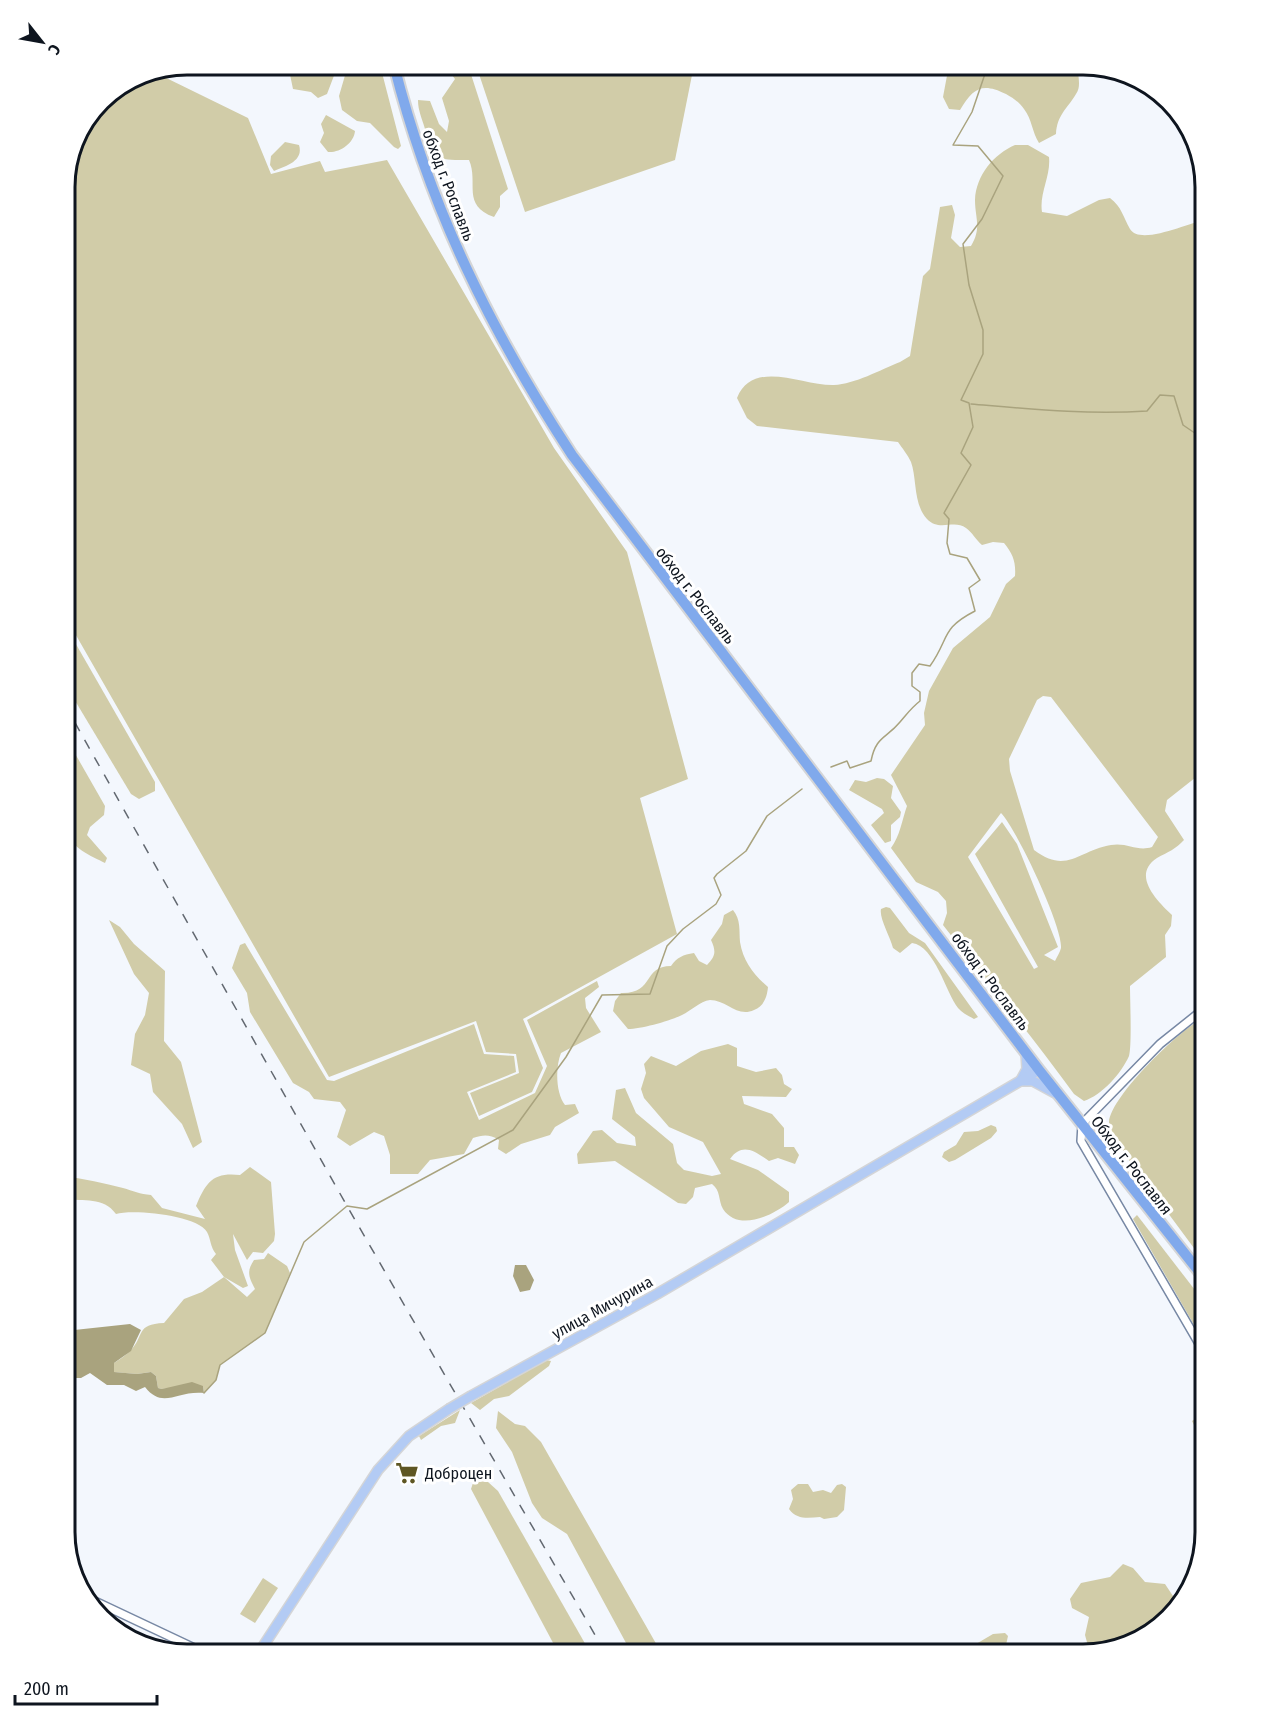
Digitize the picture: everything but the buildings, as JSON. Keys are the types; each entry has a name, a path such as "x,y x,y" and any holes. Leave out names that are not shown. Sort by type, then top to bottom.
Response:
{"highway":[{"name":"обход г. Рославль","path":"397,75 424,172 454,244 509,349 553,426 601,496 892,873 1059,1096"},
{"name":"Обход г. Рославля","path":"1059,1096 1195,1265"}],"main road":[{"path":"1019,1082 1027,1069 1026,1053"},
{"name":"улица Мичурина","path":"265,1644 378,1470 409,1436 449,1408 613,1319 1039,1070"},
{"path":"1019,1082 1034,1081 1059,1096"}],"street":[{"path":"1195,1017 1160,1044 1082,1124 1081,1141 1195,1335"},
{"path":"102,1605 186,1644"}],"shaded area":[{"path":"290,75 334,75 327,94 318,98 311,92 293,89"},
{"path":"345,75 383,75 401,146 398,149 394,147 370,123 357,121 342,110 339,96"},
{"path":"452,75 471,75 508,189 500,196 500,207 494,217 484,212 474,200 472,169 469,160 444,159 434,153 419,111 418,100 430,101 439,124 447,132 449,121 442,98 455,79"},
{"path":"479,75 692,75 675,160 525,212"},
{"path":"947,75 1078,75 1079,87 1060,117 1056,134 1039,143 1029,117 1022,107 1011,97 998,90 979,89 969,97 960,110 949,109 943,97"},
{"path":"165,77 248,118 271,174 320,161 325,172 387,160 554,448 627,552 688,779 640,798 677,934 523,1019 543,1068 532,1092 479,1116 470,1093 519,1073 516,1054 486,1052 476,1021 329,1077 75,633 76,172 84,144 103,113 131,90"},
{"path":"326,115 355,131 346,146 333,152 328,152 320,142 324,133 321,124"},
{"path":"285,142 299,145 299,155 293,162 274,171 270,165 271,156"},
{"path":"1015,145 1028,145 1049,157 1042,212 1067,216 1099,200 1110,198 1120,209 1135,234 1165,232 1195,223 1195,778 1167,800 1165,811 1184,840 1157,858 1146,872 1149,888 1172,915 1171,926 1165,935 1166,957 1130,986 1130,1043 1126,1063 1104,1089 1084,1101 1074,1094 943,925 947,913 946,901 938,892 916,882 891,848 899,833 907,806 891,775 925,725 924,713 929,691 953,648 990,617 1006,584 1015,576 1012,555 1004,543 993,542 982,545 961,526 936,525 927,519 917,499 911,462 898,442 757,426 747,418 737,398 744,386 755,379 780,377 822,384 842,384 867,376 910,356 923,276 930,269 940,207 952,205 955,215 951,238 960,247 971,246 977,228 976,191 988,166 1000,154","holes":["1043,696 1051,697 1158,837 1152,847 1111,845 1064,861 1045,857 1034,850 1010,771 1009,759 1037,700","1001,813 1027,857 1055,920 1061,948 1055,961 1044,955 1058,947 1017,844 1002,822 975,854 1038,967 1034,969 968,857"]},
{"path":"75,642 155,782 155,791 139,799 131,794 75,701"},
{"path":"75,754 105,806 104,815 90,827 87,835 107,858 105,863 75,844"},
{"path":"877,778 884,779 893,786 891,798 901,812 900,817 891,825 891,841 885,843 871,825 884,813 882,809 849,790 855,780 866,782"},
{"path":"890,908 909,933 925,943 978,1017 974,1019 958,1008 933,961 920,946 912,943 900,953 893,948 881,913 881,909"},
{"path":"733,910 738,921 740,942 746,961 768,987 763,1004 754,1010 742,1012 710,1000 670,1020 628,1029 613,1011 615,1001 621,993 639,989 656,970 671,966 683,956 694,953 699,961 707,965 714,953 711,940 722,924 724,915"},
{"path":"109,920 120,927 134,944 165,971 164,1041 181,1062 202,1142 193,1148 182,1124 153,1092 150,1074 131,1065 135,1034 145,1015 149,993 134,974"},
{"path":"245,943 327,1080 334,1081 474,1024 484,1054 514,1056 516,1072 467,1092 479,1120 535,1093 547,1066 527,1020 597,981 599,987 585,998 586,1008 601,1032 561,1053 558,1066 557,1080 562,1100 565,1105 575,1104 579,1113 555,1127 550,1135 521,1144 506,1154 498,1149 499,1140 489,1136 480,1136 473,1138 464,1154 430,1160 418,1174 390,1174 390,1155 384,1136 374,1132 350,1146 337,1137 346,1110 340,1102 314,1099 309,1092 293,1083 250,1012 247,993 232,968 240,945"},
{"path":"1194,1024 1195,1249 1128,1159 1109,1127 1113,1110 1134,1080 1180,1034"},
{"path":"728,1044 737,1048 737,1066 756,1072 776,1068 782,1075 784,1084 792,1089 786,1097 742,1096 744,1104 772,1114 784,1128 784,1147 794,1147 799,1155 795,1164 778,1158 769,1161 749,1150 739,1151 730,1159 758,1170 789,1192 789,1202 765,1216 746,1221 737,1220 723,1209 717,1190 712,1184 695,1188 693,1197 686,1204 678,1203 615,1161 578,1164 577,1154 593,1131 602,1130 617,1143 636,1146 635,1137 612,1119 616,1090 625,1088 636,1113 673,1144 677,1163 684,1170 712,1176 721,1174 703,1142 669,1127 644,1098 641,1089 646,1073 644,1064 651,1056 676,1066 701,1051"},
{"path":"991,1125 996,1127 997,1131 991,1138 955,1160 949,1162 942,1157 944,1152 956,1145 964,1132 978,1131"},
{"path":"250,1167 271,1182 275,1234 274,1241 263,1253 253,1252 247,1260 233,1234 235,1250 248,1286 243,1288 224,1277 211,1260 216,1254 207,1232 201,1226 191,1221 150,1213 116,1214 105,1204 75,1200 75,1178 151,1195 162,1208 205,1219 196,1206 207,1185 223,1175 240,1175"},
{"path":"1137,1215 1195,1290 1195,1327 1133,1219"},
{"path":"268,1253 287,1266 290,1273 265,1333 220,1365 216,1380 204,1393 203,1386 158,1388 156,1376 151,1372 137,1374 113,1372 114,1363 135,1346 144,1328 164,1323 184,1299 202,1292 224,1277 247,1297 255,1289 249,1274 250,1268 254,1260 264,1259"},
{"path":"515,1265 526,1265 534,1280 530,1290 520,1292 513,1276"},
{"path":"130,1324 141,1330 131,1351 114,1363 114,1372 137,1374 151,1372 156,1376 158,1388 192,1382 203,1386 204,1393 164,1398 152,1394 145,1387 136,1391 124,1385 107,1385 90,1373 81,1378 75,1378 75,1330"},
{"path":"546,1360 551,1361 549,1366 509,1396 494,1399 480,1410 471,1403"},
{"path":"460,1410 455,1423 441,1426 421,1440 419,1436"},
{"path":"498,1411 515,1424 525,1426 541,1442 656,1644 627,1644 567,1534 542,1518 532,1503 512,1452 496,1428"},
{"path":"474,1480 488,1482 498,1491 585,1644 554,1644 471,1489"},
{"path":"798,1484 808,1484 813,1492 823,1490 831,1493 837,1485 842,1484 846,1487 844,1510 837,1517 824,1519 820,1517 803,1518 792,1513 789,1509 793,1499 791,1490"},
{"path":"1123,1564 1133,1568 1145,1582 1165,1584 1174,1597 1162,1611 1139,1629 1112,1640 1087,1644 1085,1635 1089,1617 1072,1608 1070,1599 1081,1583 1110,1577"},
{"path":"263,1578 278,1588 255,1623 240,1614"},
{"path":"1005,1633 1008,1636 1006,1644 976,1644 993,1634"}],"waterway":[{"path":"831,767 847,761 850,768 871,761 879,742 920,701 920,692 912,686 912,673 919,664 930,666 951,629 975,611 969,588 980,580 967,558 950,554 947,543 949,519 944,513 971,465 961,453 973,427 969,403 961,400 983,354 983,330 969,285 963,244 982,219 1003,176 978,146 953,145 972,112 985,75"},
{"path":"971,404 1059,411 1125,412 1147,411 1160,395 1174,396 1183,425 1195,433"},
{"path":"204,1393 216,1380 220,1365 265,1333 304,1242 347,1206 367,1209 513,1130 566,1057 602,995 650,994 667,946 683,929 716,904 721,895 714,878 746,851 767,816 802,789"}],"railway":[{"path":"75,723 347,1206 600,1644"}],"place":[{"name":"Доброцен","path":"407,1473"}]}
